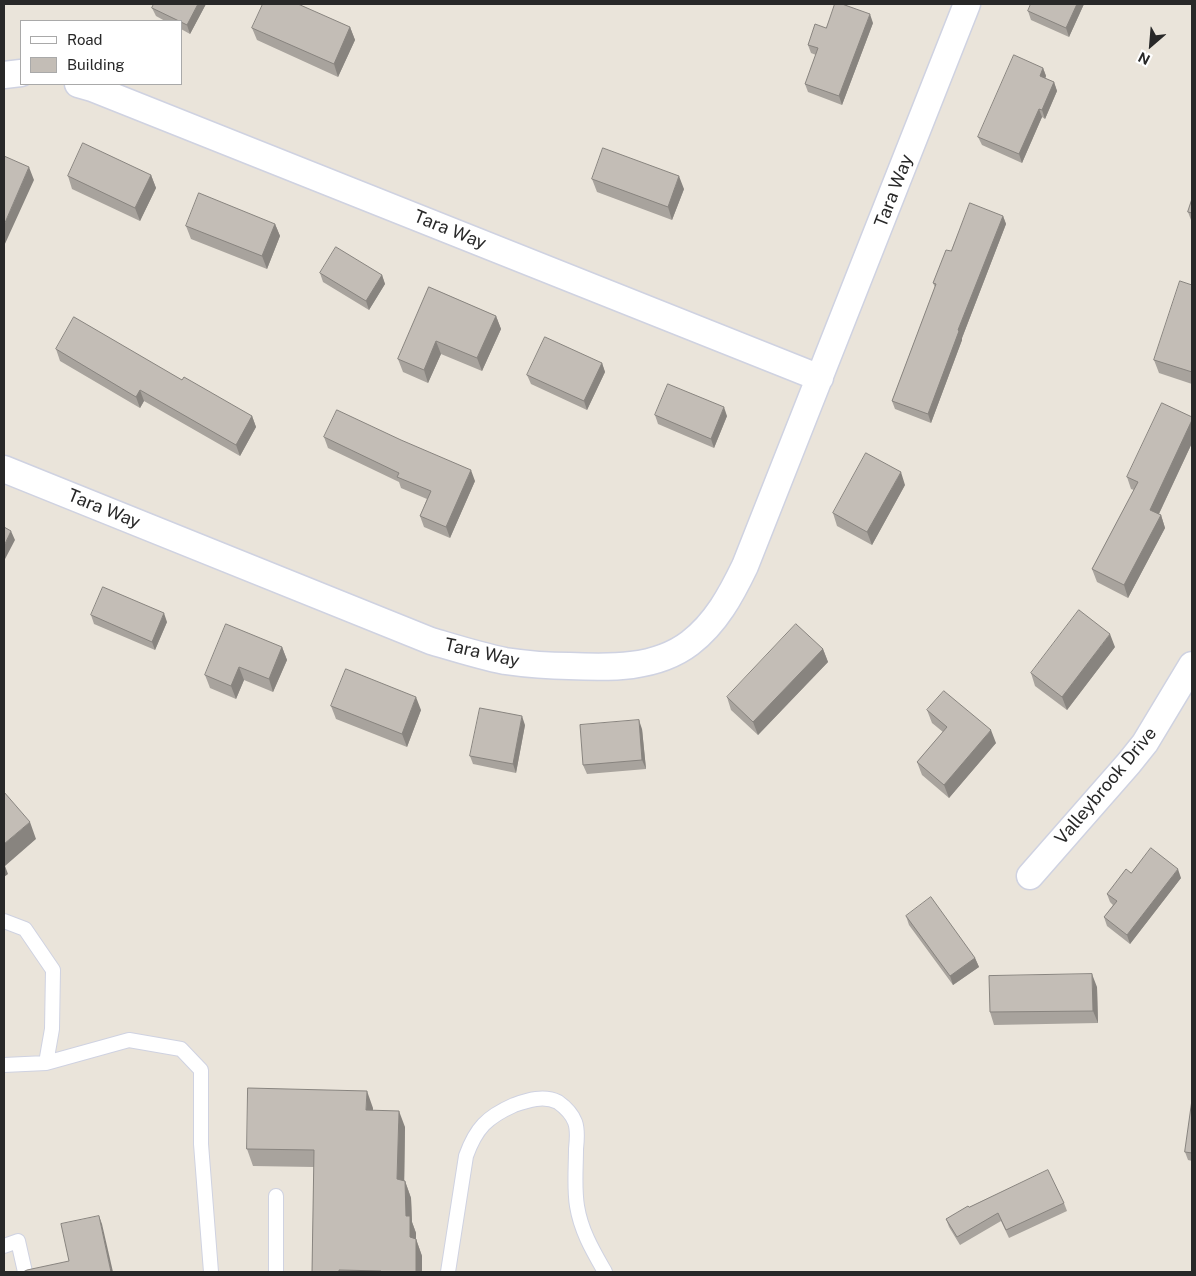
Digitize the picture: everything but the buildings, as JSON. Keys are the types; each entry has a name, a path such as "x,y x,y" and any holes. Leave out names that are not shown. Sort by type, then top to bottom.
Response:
{"street":[{"name":"Tara Way","path":"4,469 431,641 465,651 505,661 546,666 599,667 632,665 664,657 689,644 709,626 728,600 745,566 967,4"},
{"path":"4,75 20,73"},
{"name":"Tara Way","path":"81,85 111,95 820,378"},
{"name":"Valleybrook Drive","path":"1030,876 1135,756 1161,718 1192,666"}],"lane":[{"path":"4,920 25,929 53,970 52,1029 46,1063"},
{"path":"4,1065 46,1063 130,1040 181,1049 201,1070 201,1144 211,1272"},
{"path":"448,1272 466,1156 470,1143 476,1132 498,1112 530,1099 542,1098 552,1099 560,1104 570,1112 575,1123 577,1135 576,1204 583,1231 606,1272"},
{"path":"276,1196 276,1272"},
{"path":"4,1246 18,1242 25,1272"}]}
